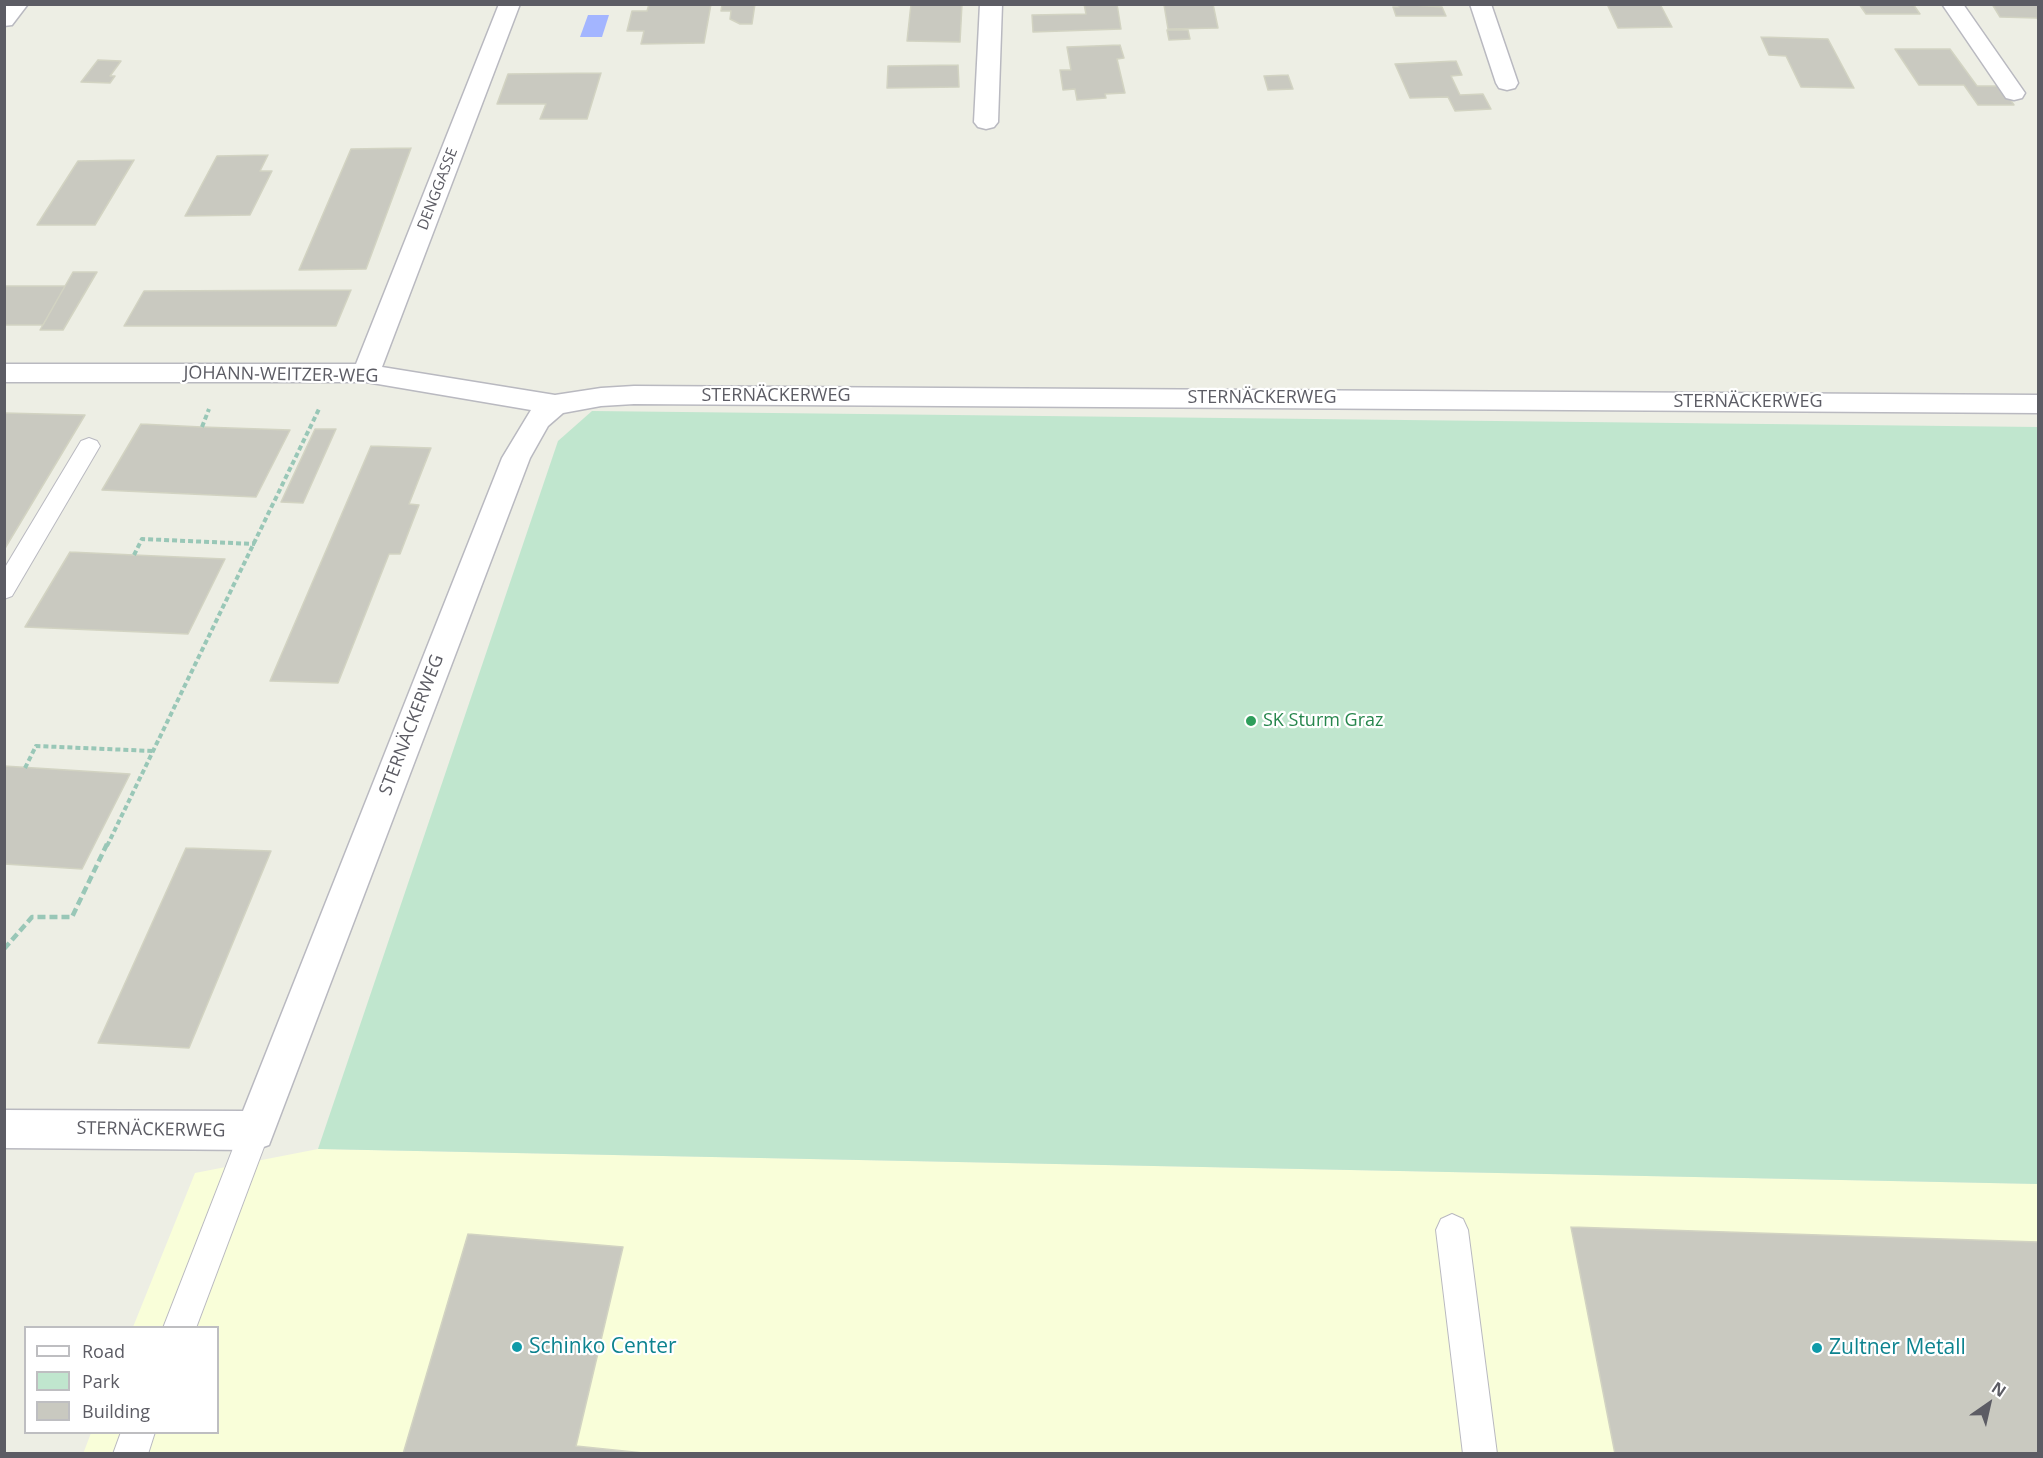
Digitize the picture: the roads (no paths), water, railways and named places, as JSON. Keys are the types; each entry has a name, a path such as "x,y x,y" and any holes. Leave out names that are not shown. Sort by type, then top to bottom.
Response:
{"street":[{"path":"4,20 18,4"},
{"name":"DENGGASSE","path":"366,373 510,4"},
{"path":"986,122 991,4"},
{"path":"1480,4 1507,83"},
{"path":"1953,4 2014,93"},
{"name":"JOHANN-WEITZER-WEG","path":"4,373 366,373 555,405"},
{"name":"STERNÄCKERWEG","path":"4,1128 255,1131 516,458 537,420 555,405 601,397 634,395 2038,404"}],"lane":[{"path":"4,590 88,446"},
{"path":"180,1326 255,1131"},
{"path":"1452,1230 1480,1454"},
{"path":"130,1454 137,1434"}],"water":[{"path":"588,15 609,15 602,37 580,37"}],"place":[{"name":"SK Sturm Graz","path":"1251,721"},
{"name":"Schinko Center","path":"517,1347"},
{"name":"Zultner Metall","path":"1817,1348"}]}
